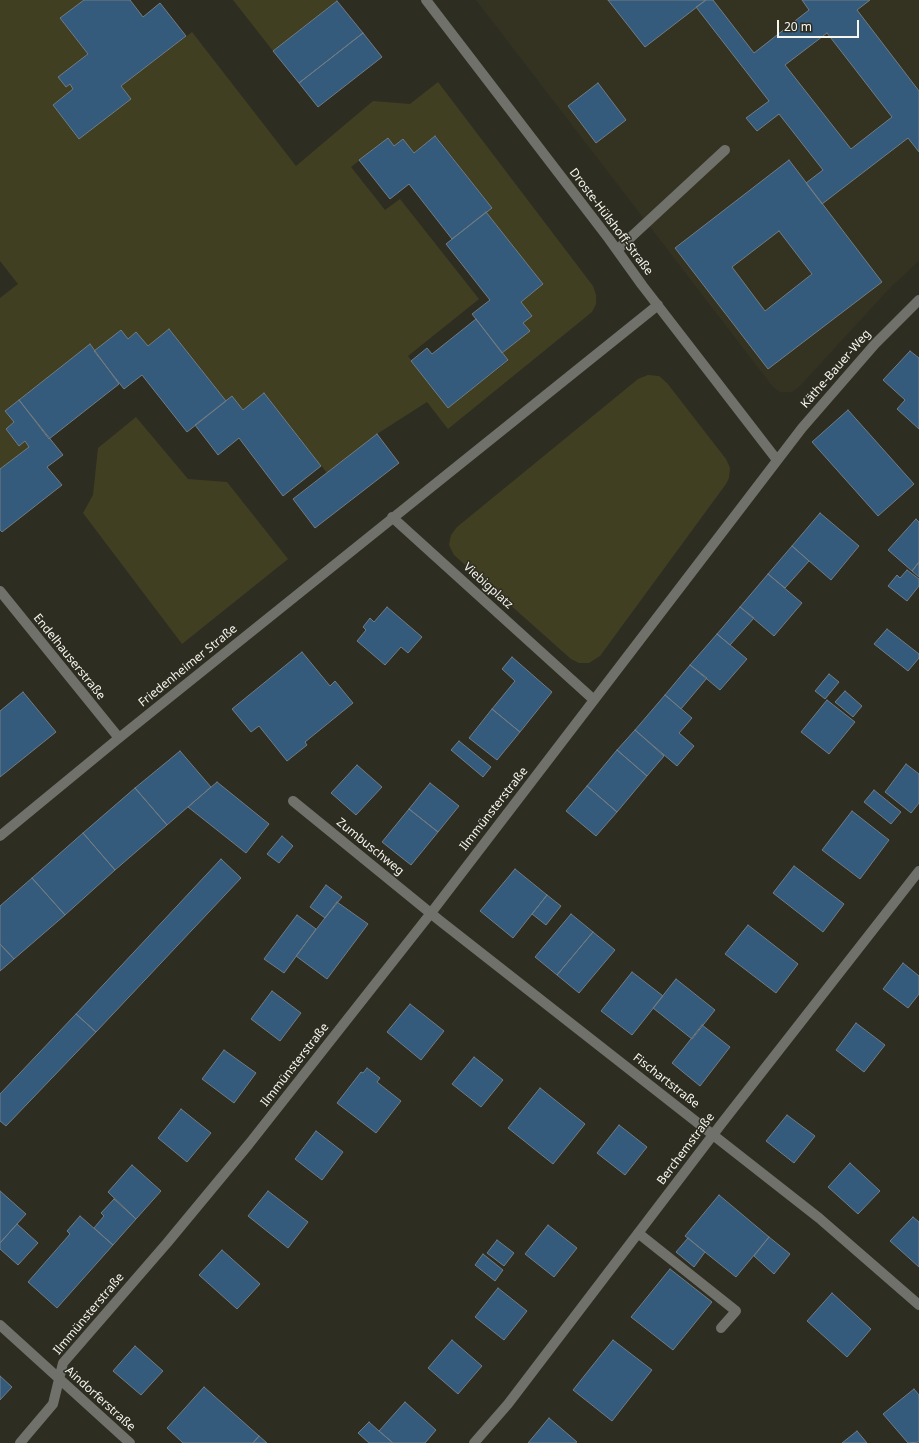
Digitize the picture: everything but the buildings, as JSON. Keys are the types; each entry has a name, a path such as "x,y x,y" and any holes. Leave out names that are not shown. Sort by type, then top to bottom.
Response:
{"street":[{"name":"Droste-Hülshoff-Straße","path":"426,0 777,460"},
{"path":"617,250 725,150"},
{"name":"Käthe-Bauer-Weg","path":"777,460 802,428 875,344 919,300"},
{"path":"392,517 658,305"},
{"path":"594,700 777,460"},
{"name":"Viebigplatz","path":"392,517 594,700"},
{"name":"Friedenheimer Straße","path":"0,836 392,517"},
{"name":"Endelhauserstraße","path":"0,591 119,738"},
{"name":"Ilmmünsterstraße","path":"20,1443 53,1404 63,1363 167,1243 249,1144 431,913 594,700"},
{"name":"Zumbuschweg","path":"293,801 431,913"},
{"name":"Berchemstraße","path":"474,1443 508,1404 713,1135 919,871"},
{"name":"Fischartstraße","path":"431,913 819,1218 919,1305"},
{"path":"638,1233 736,1311 721,1328"},
{"name":"Aindorferstraße","path":"0,1325 130,1443"}],"shaded area":[{"path":"0,0 84,0 60,18 88,54 59,77 66,87 70,84 73,89 53,105 79,139 131,99 121,86 192,32 296,166 373,101 410,104 438,82 593,286 596,295 596,304 592,312 448,429 427,402 377,434 327,473 264,393 243,410 232,396 226,401 169,329 148,346 136,332 128,339 95,351 90,345 6,410 14,422 6,429 19,446 25,441 29,447 0,469 0,298 18,284 0,261","holes":["436,136 491,207 486,212 543,284 521,302 532,316 523,323 530,331 502,353 508,361 448,408 408,356 479,299 400,199 385,210 351,167 388,138 394,146 403,139 414,153"]},
{"path":"233,0 338,0 273,51"},
{"path":"476,0 919,0 919,261 889,289 799,387 792,392 780,392 773,387"},
{"path":"648,375 659,376 667,383 726,459 730,468 729,478 600,656 589,663 579,663 571,659 454,555 449,545 451,535 457,527 638,379"},
{"path":"136,417 188,479 227,482 288,559 182,644 83,513 93,495 98,448"}]}
